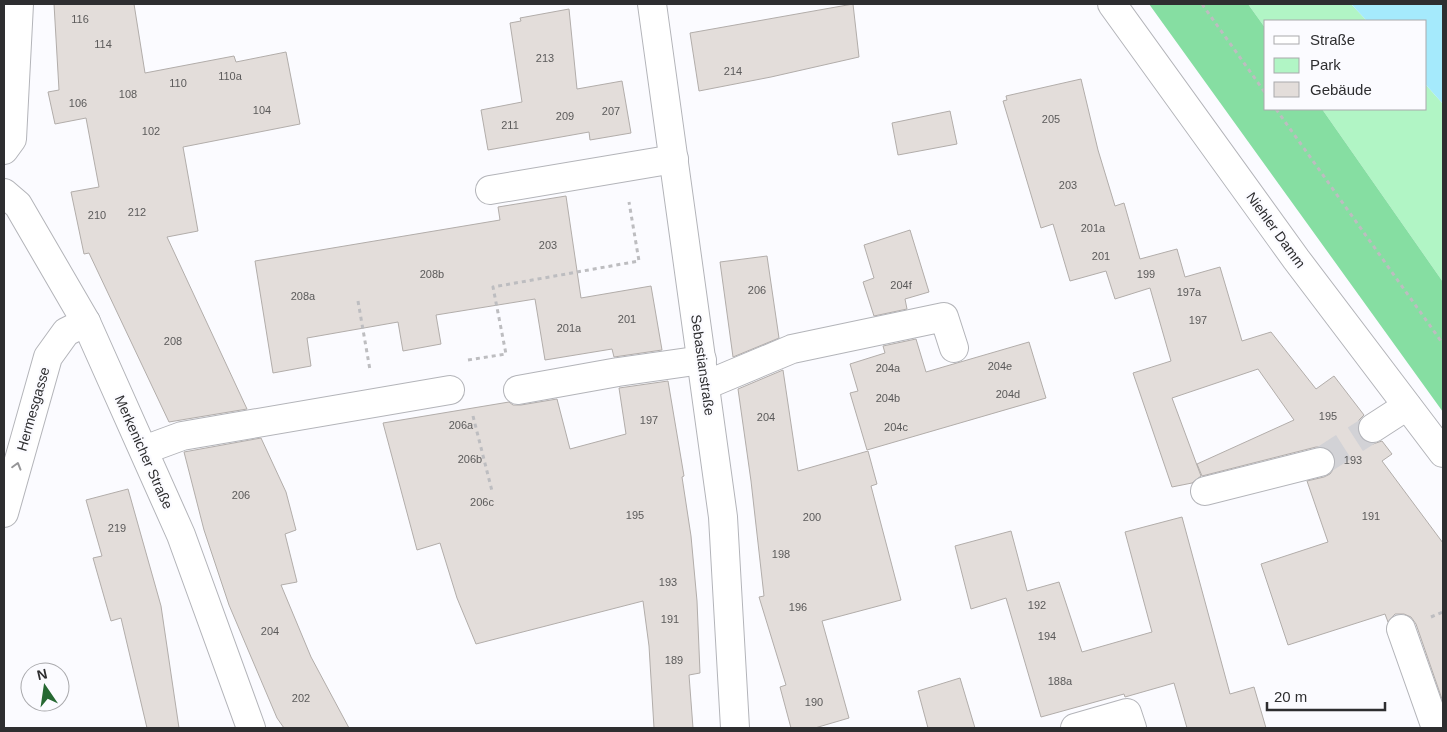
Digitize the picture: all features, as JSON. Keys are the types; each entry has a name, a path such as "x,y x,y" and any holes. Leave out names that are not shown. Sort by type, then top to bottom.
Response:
{"street":[{"path":"4,150 12,139 19,4"},
{"name":"Sebastianstraße","path":"652,4 723,517 735,728"},
{"name":"Niehler Damm","path":"1112,4 1296,259 1443,453"},
{"path":"490,190 674,159"},
{"name":"Merkenicher Straße","path":"4,193 18,205 86,322 181,535 251,728"},
{"path":"518,390 618,372 704,372 792,349 944,316 954,348"},
{"name":"Hermesgasse","path":"4,513 48,357 66,332 86,322"},
{"path":"144,450 182,436 450,390"},
{"path":"1373,428 1407,406"},
{"path":"1205,491 1320,462"},
{"path":"1401,629 1436,728"},
{"path":"1075,728 1128,713 1132,728"}],"path":[{"path":"1202,4 1264,91"},
{"path":"1277,110 1443,344"},
{"path":"467,360 506,354 493,287 639,261 623,168"},
{"path":"358,301 376,403"},
{"path":"450,390 458,405 470,406 492,491"}],"green space":[{"path":"1149,4 1248,4 1264,26 1264,110 1323,110 1443,282 1443,412"},
{"path":"1248,4 1351,4 1366,20 1264,20 1264,26"},
{"path":"1427,86 1443,104 1443,282 1323,110 1427,110"}],"water":[{"path":"1351,4 1443,4 1443,104 1427,86 1427,20 1366,20"}],"building":[{"path":"54,4 134,4 145,73 234,56 236,62 286,52 300,124 183,147 198,231 167,237 247,409 169,422 89,253 84,254 71,192 99,187 86,118 55,124 48,92 59,90"},
{"path":"853,4 859,57 699,91 690,33"},
{"path":"569,9 577,89 622,81 631,133 590,140 589,132 488,150 481,110 522,102 510,23 521,21 520,18"},
{"path":"1081,79 1098,150 1115,206 1124,203 1140,259 1177,249 1185,277 1220,267 1242,341 1271,332 1316,389 1334,376 1364,415 1359,420 1357,428 1360,437 1365,442 1373,444 1382,441 1392,454 1382,461 1443,543 1443,702 1416,624 1411,617 1404,614 1395,614 1388,622 1385,614 1288,645 1261,564 1328,542 1307,481 1330,474 1335,467 1335,458 1331,451 1325,447 1316,447 1202,476 1197,464 1294,420 1258,369 1172,398 1201,476 1192,483 1172,487 1133,373 1171,361 1150,288 1115,299 1106,271 1070,281 1053,224 1041,228 1003,101 1007,100 1006,96"},
{"path":"950,111 957,144 898,155 892,123"},
{"path":"566,196 581,298 651,286 662,350 614,357 612,349 545,360 535,299 436,315 441,344 403,351 398,322 307,338 311,366 273,373 255,261 500,220 498,207"},
{"path":"910,230 929,292 905,299 907,309 874,316 863,282 874,278 864,245"},
{"path":"767,256 779,338 733,357 720,262"},
{"path":"916,339 926,372 1029,342 1046,398 867,450 850,393 858,391 850,364 885,353 883,346"},
{"path":"783,370 798,471 868,451 877,484 871,486 901,600 822,621 849,718 815,728 791,728 780,687 786,685 759,597 764,596 738,389"},
{"path":"668,381 684,476 682,477 691,536 697,601 700,673 689,675 693,728 654,728 649,646 643,601 476,644 457,598 440,543 417,550 383,423 509,402 513,405 521,405 557,399 570,449 626,434 619,388"},
{"path":"261,438 286,492 296,530 285,534 297,582 281,585 311,657 349,728 284,728 277,718 229,605 204,530 184,452"},
{"path":"128,489 161,606 179,728 147,728 121,618 111,621 93,558 102,556 86,500"},
{"path":"1182,517 1230,694 1254,687 1266,728 1187,728 1174,683 1125,697 1124,694 1041,717 1006,598 971,609 955,546 1011,531 1027,591 1059,582 1082,652 1152,632 1125,532"},
{"path":"960,678 975,728 928,728 918,691"}],"tunnel":[{"path":"1320,462 1373,428"}]}
